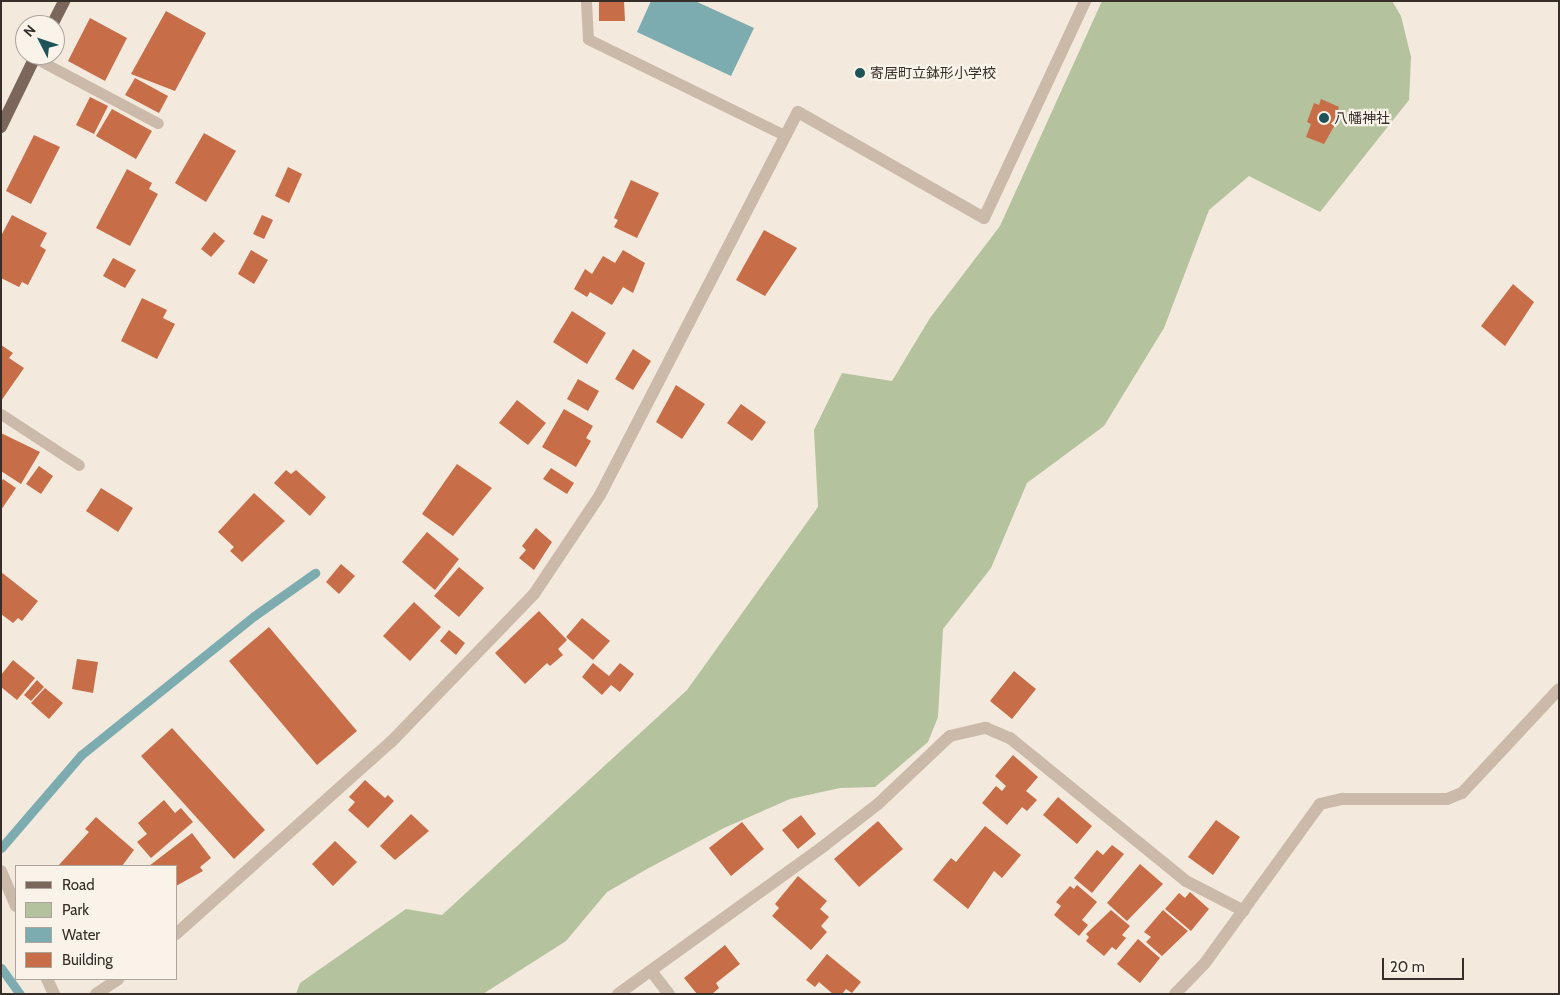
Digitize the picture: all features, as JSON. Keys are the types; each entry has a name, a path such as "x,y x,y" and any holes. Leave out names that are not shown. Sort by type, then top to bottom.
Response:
{"main road":[{"path":"57,15 64,1"},
{"path":"1,127 32,65"}],"street":[{"path":"178,932 391,742 534,594 600,495 784,135 798,112 984,218 1085,1"},
{"path":"1175,994 1205,963 1320,804 1342,799 1447,799 1462,793 1559,689"},
{"path":"618,994 878,804 950,736 986,728 1010,738 1186,881 1244,911"},
{"path":"1,871 15,904"},
{"path":"651,971 669,994"},
{"path":"47,980 54,994"},
{"path":"96,994 117,980"}],"lane":[{"path":"586,1 588,39 784,135"},
{"path":"52,65 158,123"},
{"path":"1,414 79,465"}],"green space":[{"path":"1102,1 1392,1 1401,16 1411,57 1409,100 1320,212 1249,176 1209,210 1164,328 1104,426 1027,483 991,568 943,629 938,717 928,742 875,787 840,788 790,799 724,828 647,869 607,892 566,941 483,994 296,994 300,983 406,909 442,915 687,690 818,507 814,430 842,373 892,381 930,318 1000,226"}],"water":[{"path":"651,1 695,1 754,28 731,76 637,32"}],"building":[{"path":"599,1 624,1 625,21 599,21"},
{"path":"166,11 206,33 175,91 131,74"},
{"path":"90,18 127,38 105,81 68,61"},
{"path":"135,78 168,96 159,113 125,95"},
{"path":"90,97 108,106 94,134 76,125"},
{"name":"八幡神社","path":"1321,99 1339,107 1337,112 1341,114 1324,144 1306,137 1311,124 1307,122 1314,103 1319,105"},
{"path":"112,109 152,131 136,159 96,136"},
{"path":"204,133 236,151 206,202 175,183"},
{"path":"34,135 60,147 31,204 6,191"},
{"path":"288,167 302,174 289,203 275,196"},
{"path":"127,169 152,183 149,189 158,194 130,246 96,228"},
{"path":"631,180 659,193 637,238 614,227 618,220 614,218"},
{"path":"12,215 47,233 40,246 46,250 28,285 22,282 19,287 1,278 1,236"},
{"path":"262,215 273,220 264,239 253,234"},
{"path":"764,230 797,248 765,296 736,280"},
{"path":"214,232 225,241 211,257 201,249"},
{"path":"251,250 268,260 254,284 238,274"},
{"path":"623,250 645,263 633,293 623,287 612,305 590,292 587,297 574,289 585,269 592,274 603,256 615,263"},
{"path":"113,258 136,270 125,288 103,276"},
{"path":"1513,284 1534,302 1505,346 1481,326"},
{"path":"142,298 167,310 163,318 175,324 157,359 121,341"},
{"path":"572,311 606,333 587,364 553,342"},
{"path":"1,345 13,353 9,358 24,368 1,401"},
{"path":"633,349 651,361 633,390 615,379"},
{"path":"578,379 599,391 588,411 567,399"},
{"path":"676,385 705,404 682,439 656,422"},
{"path":"517,400 546,423 528,445 499,423"},
{"path":"741,404 766,422 752,441 727,423"},
{"path":"564,409 593,426 586,438 591,441 576,467 542,447"},
{"path":"1,433 40,452 21,484 1,471"},
{"path":"457,464 492,488 453,536 422,514"},
{"path":"39,466 53,476 41,494 26,484"},
{"path":"551,468 574,483 567,494 543,479"},
{"path":"286,470 291,474 296,470 326,497 310,516 274,483"},
{"path":"3,479 16,488 1,510 1,482"},
{"path":"101,488 133,508 118,532 86,511"},
{"path":"254,493 285,521 242,562 230,551 234,547 218,532"},
{"path":"536,528 552,542 534,570 519,558 526,550 522,546"},
{"path":"427,532 459,559 435,590 402,562"},
{"path":"341,564 355,576 339,594 326,582"},
{"path":"459,567 484,588 459,617 434,596"},
{"path":"1,572 38,601 22,621 18,618 13,623 1,614"},
{"path":"414,602 441,627 410,661 383,636"},
{"path":"539,611 567,640 558,649 563,655 550,666 547,663 525,684 495,653"},
{"path":"582,618 610,641 593,660 566,637"},
{"path":"269,627 357,731 317,765 229,661"},
{"path":"449,630 465,643 456,655 440,641"},
{"path":"77,659 98,662 93,693 72,689"},
{"path":"13,660 35,678 17,700 1,687 1,675"},
{"path":"593,663 609,676 620,663 634,674 620,692 611,685 602,695 582,677"},
{"path":"1014,671 1036,689 1012,719 990,701"},
{"path":"37,680 44,687 31,701 24,695"},
{"path":"45,688 63,703 49,719 31,703"},
{"path":"172,728 265,830 234,859 141,756"},
{"path":"1013,755 1038,777 1026,791 1037,800 1027,811 1022,807 1007,825 982,803 996,786 1002,791 1006,786 995,776"},
{"path":"365,780 385,798 388,795 394,801 368,828 348,810 355,802 349,797"},
{"path":"1058,797 1092,826 1077,844 1043,815"},
{"path":"164,800 175,813 181,808 193,822 151,858 137,842 147,834 138,823"},
{"path":"411,814 429,831 395,860 380,846"},
{"path":"801,815 816,834 798,849 782,830"},
{"path":"96,817 134,850 123,865 59,865 89,832 85,829"},
{"path":"1216,820 1240,837 1213,875 1188,857"},
{"path":"878,821 903,849 859,887 834,859"},
{"path":"742,822 764,849 731,876 709,848"},
{"path":"985,826 1021,855 1002,878 994,871 968,909 933,880 951,858 956,862"},
{"path":"192,833 211,858 200,867 203,871 178,885 178,865 150,865"},
{"path":"335,841 357,862 333,886 312,864"},
{"path":"1112,845 1124,854 1092,893 1074,878 1097,850 1103,855"},
{"path":"1140,864 1163,884 1127,921 1107,903"},
{"path":"798,876 827,901 820,909 829,917 821,926 827,932 811,950 772,916 779,908 775,904"},
{"path":"1077,885 1097,902 1082,920 1088,925 1079,936 1054,915 1061,906 1056,902 1070,886 1074,889"},
{"path":"1190,892 1209,909 1191,931 1165,909 1179,893 1185,898"},
{"path":"1111,910 1130,926 1122,935 1126,938 1116,950 1112,947 1104,956 1086,941 1089,937 1086,934"},
{"path":"1163,910 1188,931 1162,956 1146,942 1151,937 1144,932"},
{"path":"1138,939 1160,958 1140,983 1117,964"},
{"path":"725,945 740,964 716,983 719,988 712,994 697,994 684,978"},
{"path":"827,954 861,982 852,993 846,989 842,994 833,994 819,982 815,987 806,980"}],"waterway":[{"path":"1,848 81,755 254,616 315,573"},
{"path":"1,968 20,994"}],"place":[{"name":"寄居町立鉢形小学校","path":"860,73"},
{"name":"八幡神社","path":"1324,118"}]}
